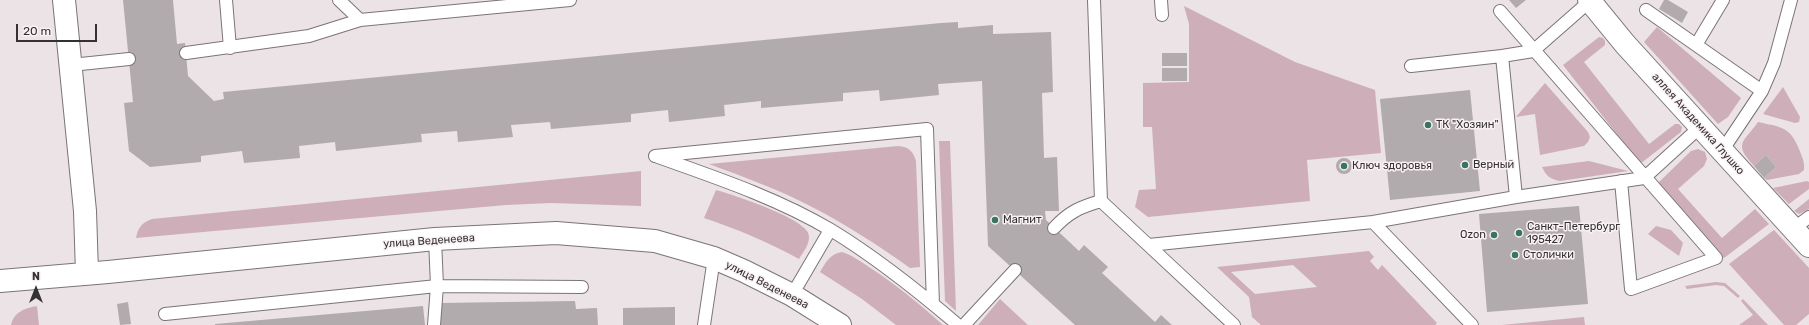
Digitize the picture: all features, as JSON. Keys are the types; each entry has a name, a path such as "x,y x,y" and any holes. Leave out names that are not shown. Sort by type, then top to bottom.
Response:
{"street":[{"path":"64,0 85,211 87,273"},
{"name":"аллея Академика Глушко","path":"1590,0 1625,44 1722,151 1801,223 1809,246"},
{"name":"улица Веденеева","path":"0,281 435,239 564,234 655,241 714,258 792,295 840,325"}],"lane":[{"path":"226,0 230,48"},
{"path":"339,0 360,20"},
{"path":"186,53 309,36 360,20 570,0"},
{"path":"1094,0 1101,201 1234,325"},
{"path":"1161,0 1162,15"},
{"path":"1411,66 1533,51 1590,0"},
{"path":"1696,45 1723,0"},
{"path":"1722,151 1762,91 1774,63 1791,0"},
{"path":"1646,10 1762,91"},
{"path":"1500,11 1644,178 1716,258 1631,289 1621,181"},
{"path":"1502,56 1516,197"},
{"path":"71,65 129,59"},
{"path":"1149,245 1373,222 1516,197 1644,178 1700,126"},
{"path":"933,304 927,129 655,156 740,186 786,206 830,230 873,257 913,286 933,304 958,325"},
{"path":"1054,228 1066,215 1083,206 1101,201"},
{"path":"1373,222 1472,325"},
{"path":"792,295 830,230"},
{"path":"434,325 437,286 435,239"},
{"path":"704,325 714,258"},
{"path":"964,325 1015,270"},
{"path":"165,314 437,286 582,287"}],"shaded area":[{"path":"1184,6 1295,62 1375,90 1381,153 1307,160 1310,201 1148,217 1135,207 1139,190 1156,189 1152,127 1143,127 1143,83 1189,82 1189,24"},
{"path":"1657,27 1741,98 1728,117 1718,124 1644,42"},
{"path":"1599,37 1603,38 1605,45 1584,62 1649,144 1675,124 1679,124 1682,127 1681,132 1640,164 1563,65"},
{"path":"1545,83 1588,132 1590,137 1584,146 1540,155 1535,114 1516,117"},
{"path":"1783,87 1800,117 1799,122 1795,123 1763,114"},
{"path":"1758,122 1783,129 1792,136 1796,141 1802,157 1804,170 1799,174 1767,180 1764,178 1776,167 1766,155 1754,166 1742,148 1742,143"},
{"path":"939,141 950,141 956,311 945,301"},
{"path":"898,146 905,147 910,150 916,161 920,267 910,268 851,229 801,201 762,184 709,164"},
{"path":"1698,149 1705,152 1707,159 1704,166 1678,189 1722,238 1755,209 1769,224 1724,258 1657,184 1691,151"},
{"path":"1589,161 1628,171 1560,181 1549,177 1542,167"},
{"path":"641,171 641,206 551,203 506,205 136,238 141,226 152,219"},
{"path":"1807,181 1809,182 1809,189 1789,204 1773,188"},
{"path":"716,190 736,196 779,213 801,225 809,234 809,238 807,245 799,259 752,236 704,218"},
{"path":"1809,199 1809,209 1799,214 1794,211"},
{"path":"1656,226 1671,230 1683,243 1679,256 1648,234"},
{"path":"1774,230 1809,268 1809,314 1796,325 1784,325 1729,264"},
{"path":"1369,251 1374,257 1370,261 1378,270 1382,265 1437,323 1435,325 1261,325 1252,317 1249,297 1217,267","holes":["1293,265 1317,287 1255,294 1231,272"]},
{"path":"842,252 856,258 888,280 943,325 896,325 862,299 820,272 831,257"},
{"path":"1716,282 1725,283 1740,296 1738,298 1724,286 1716,285 1687,289 1685,286"},
{"path":"1000,299 1028,325 978,325"},
{"path":"1743,299 1768,325 1739,325 1753,315 1741,301"},
{"path":"37,306 39,325 11,325 17,314 21,311"},
{"path":"1584,317 1585,325 1502,325"}],"building":[{"path":"123,0 173,0 177,44 185,43 188,76 214,101 224,99 223,92 941,23 958,22 958,28 993,25 993,34 1051,32 1053,92 1042,93 1044,158 1057,157 1059,211 1045,211 1046,220 1079,251 1084,245 1108,267 1102,273 1155,322 1161,315 1172,325 1075,325 988,246 982,81 938,84 939,95 880,101 879,90 843,93 843,101 761,108 761,101 724,105 725,116 669,122 668,110 631,114 631,122 551,129 550,122 511,125 513,137 458,142 457,131 421,134 422,142 336,151 335,142 299,146 300,158 244,163 242,151 201,156 201,162 150,167 129,151 124,103 133,102"},
{"path":"1509,0 1526,0 1516,8"},
{"path":"1664,0 1668,0 1688,12 1682,23 1659,9"},
{"path":"1162,53 1187,53 1187,66 1162,66"},
{"path":"1162,68 1187,68 1187,81 1162,81"},
{"name":"ТК \"Хозяин\"","path":"1470,90 1480,191 1390,200 1380,99"},
{"path":"1766,155 1776,167 1764,178 1754,166"},
{"name":"Ключ здоровья","path":"1341,158 1347,158 1352,163 1350,172 1347,174 1341,174 1336,169 1336,163"},
{"path":"1579,206 1588,304 1487,312 1479,214"},
{"path":"575,301 576,309 597,308 598,325 439,325 439,303"},
{"path":"128,302 131,324 120,325 117,304"},
{"path":"423,306 425,325 215,325 215,324"},
{"path":"675,307 675,325 623,325 623,308"}],"place":[{"name":"ТК \"Хозяин\"","path":"1428,125"},
{"name":"Верный","path":"1465,165"},
{"name":"Ключ здоровья","path":"1344,166"},
{"name":"Магнит","path":"995,220"},
{"name":"Санкт-Петербург 195427","path":"1519,233"},
{"name":"Ozon","path":"1494,235"},
{"name":"Столички","path":"1515,255"}]}
